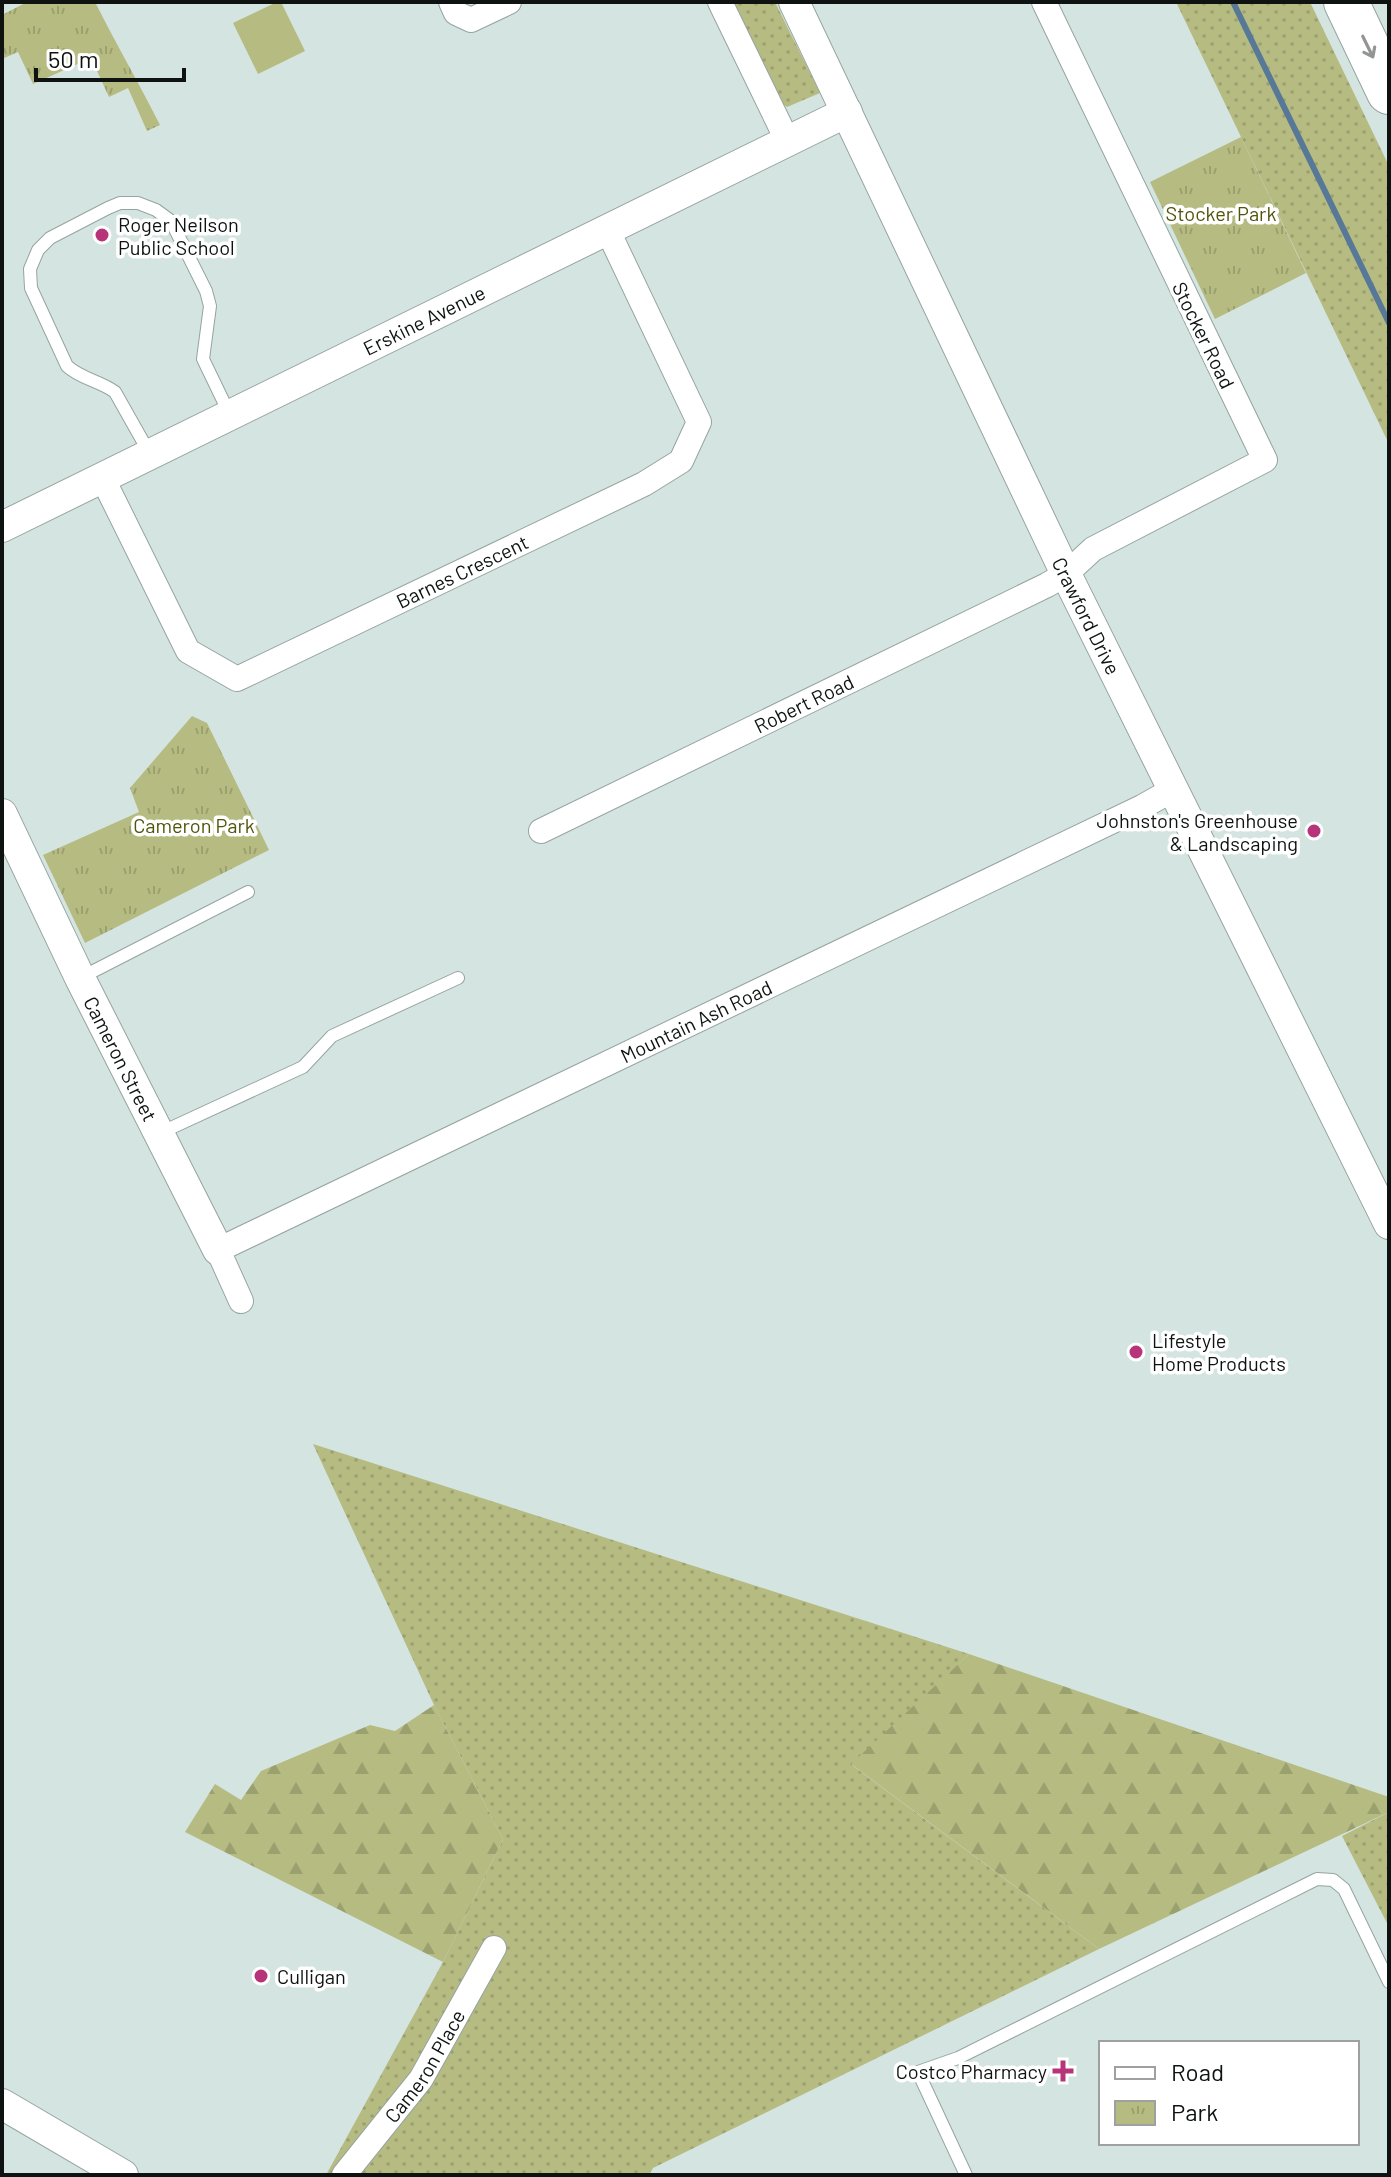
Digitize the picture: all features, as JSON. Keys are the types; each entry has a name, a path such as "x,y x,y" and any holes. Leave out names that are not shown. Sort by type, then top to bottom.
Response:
{"highway":[{"path":"1346,2 1389,92"}],"street":[{"path":"451,2 456,13 471,20 509,2"},
{"path":"720,2 788,142"},
{"name":"Crawford Drive","path":"794,2 1066,574 1389,1224"},
{"name":"Stocker Road","path":"1044,2 1265,460 1093,549 1066,574"},
{"name":"Erskine Avenue","path":"2,527 847,112"},
{"name":"Barnes Crescent","path":"102,477 188,651 237,679 559,526 644,484 681,461 699,422 608,231"},
{"name":"Robert Road","path":"541,831 1066,574"},
{"name":"Mountain Ash Road","path":"218,1250 1174,789"},
{"name":"Cameron Street","path":"2,814 241,1301"},
{"name":"Cameron Place","path":"344,2175 421,2079 494,1948"},
{"path":"2,2104 123,2175"}],"lane":[{"path":"150,454 115,392 76,374 67,366 31,288 30,269 38,250 50,238 108,208 120,203 138,203 156,210 171,221 206,291 210,306 203,359 230,415"},
{"path":"80,978 248,892"},
{"path":"160,1133 303,1067 332,1036 458,978"},
{"path":"966,2175 918,2072 958,2058 1317,1879 1333,1880 1344,1889 1389,1982"}],"green space":[{"path":"27,2 95,2 160,125 147,131 128,88 109,97 91,58 33,84 18,52 2,59 2,15"},
{"path":"281,2 305,51 258,74 233,23"},
{"path":"731,2 775,2 820,93 787,107 780,102"},
{"path":"1176,2 1310,2 1389,166 1389,444"},
{"name":"Stocker Park","path":"1241,137 1306,273 1215,319 1150,182"},
{"name":"Cameron Park","path":"192,716 207,723 269,850 85,943 43,855 139,812 130,788"},
{"path":"313,1444 969,1654 852,1765 1099,1949 653,2168 649,2175 326,2175 443,1962 503,1839 434,1705"},
{"path":"969,1654 1389,1797 1389,1812 1099,1949 851,1764"},
{"path":"434,1705 503,1839 443,1962 185,1832 215,1784 241,1800 261,1771 370,1725 395,1731"},
{"path":"1389,1812 1389,1927 1342,1836"}],"waterway":[{"path":"1233,2 1389,323"}],"place":[{"name":"Roger Neilson Public School","path":"102,235"},
{"name":"Johnston's Greenhouse & Landscaping","path":"1314,831"},
{"name":"Lifestyle Home Products","path":"1136,1352"},
{"name":"Culligan","path":"261,1976"},
{"name":"Costco Pharmacy","path":"1063,2071"}]}
